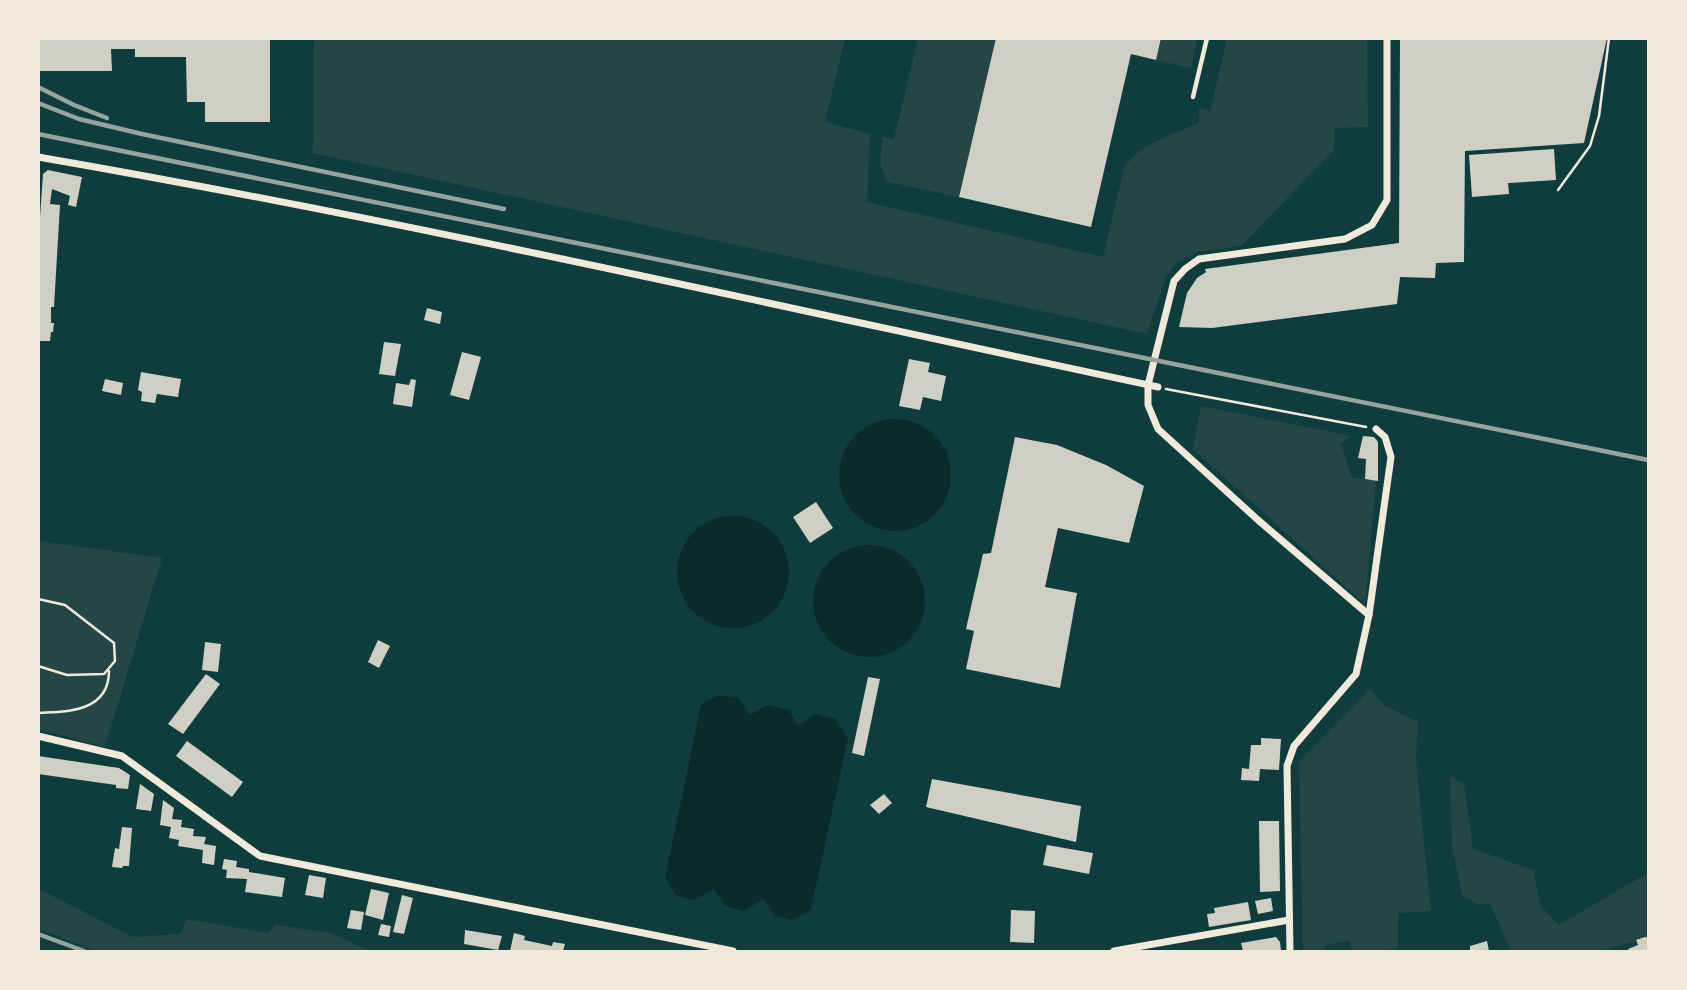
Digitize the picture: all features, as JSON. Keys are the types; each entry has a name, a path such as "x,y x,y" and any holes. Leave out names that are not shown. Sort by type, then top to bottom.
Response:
{"street":[{"path":"1369,615 1258,520 1158,429 1148,405 1148,385 1174,281 1199,259 1345,239 1372,225 1387,200 1387,38"},
{"path":"38,157 170,179 489,244 1158,387"},
{"path":"1290,951 1287,766 1294,746 1356,674 1369,615 1391,457 1385,437 1376,429"},
{"path":"38,736 122,756 260,856 733,951"},
{"path":"1114,951 1289,920"}],"lane":[{"path":"1193,97 1207,38"}],"path":[{"path":"1558,190 1590,146 1599,116 1609,38"},
{"path":"1158,387 1376,429"},
{"path":"38,599 65,605 114,643 115,661 104,674 67,675 38,666"},
{"path":"38,713 76,711 99,698 109,684 109,669"}],"shaded area":[{"path":"314,39 845,39 825,122 870,134 867,202 1103,257 1124,168 1148,146 1199,123 1199,108 1210,111 1227,39 1367,39 1368,127 1335,128 1334,150 1241,246 1197,252 1177,263 1166,277 1147,334 313,153"},
{"path":"918,39 996,39 959,197 888,182 881,166 883,137 894,139"},
{"path":"1161,39 1197,39 1191,68 1156,60"},
{"path":"1201,406 1351,436 1341,444 1352,478 1376,480 1365,604 1193,449"},
{"path":"895,419 916,424 934,436 946,454 951,475 946,496 934,514 916,526 895,531 874,526 856,514 844,496 839,475 844,454 856,436 874,424"},
{"path":"733,516 754,521 772,533 784,551 789,572 784,593 772,611 754,623 733,628 712,623 694,611 682,593 677,572 682,551 694,533 712,521"},
{"path":"38,541 162,558 105,747 39,729"},
{"path":"869,545 890,550 908,562 920,580 925,601 920,622 908,640 890,652 869,657 848,652 830,640 818,622 813,601 818,580 830,562 848,550"},
{"path":"1370,689 1384,705 1418,722 1416,760 1431,911 1398,913 1398,948 1352,951 1349,941 1325,945 1325,951 1303,951 1299,762"},
{"path":"718,695 738,698 750,715 767,705 789,710 798,726 815,714 835,719 848,738 811,909 793,920 775,916 763,899 744,911 725,906 714,889 695,900 677,896 665,878 701,705"},
{"path":"1450,776 1464,784 1473,849 1533,870 1540,905 1559,925 1646,874 1648,856 1648,938 1599,951 1511,951 1490,904 1477,904 1462,895 1452,846"},
{"path":"39,889 133,937 180,934 187,919 268,933 276,925 331,933 370,951 96,951 39,929"}],"building":[{"path":"38,38 270,38 270,122 205,122 205,102 187,102 186,57 135,57 135,49 111,49 112,71 38,71"},
{"path":"996,38 1161,38 1156,60 1131,54 1091,227 959,197"},
{"path":"1400,38 1607,38 1584,143 1465,151 1464,262 1436,263 1435,278 1400,277 1397,304 1212,328 1179,327 1187,293 1197,278 1206,272 1205,269 1399,243"},
{"path":"1554,149 1556,180 1508,183 1509,194 1472,197 1469,155"},
{"path":"48,170 82,177 76,207 68,205 70,196 52,189 50,204 60,205 54,307 51,307 51,323 54,323 50,341 38,341 39,231 43,174"},
{"path":"427,308 442,312 440,324 424,320"},
{"path":"384,342 401,344 395,376 379,374"},
{"path":"462,352 481,357 469,400 450,395"},
{"path":"909,359 930,363 928,372 946,376 941,401 923,397 920,410 899,406"},
{"path":"141,372 181,379 178,397 157,394 155,403 141,401 142,392 138,390"},
{"path":"105,379 123,383 121,395 102,391"},
{"path":"411,379 416,380 412,407 393,404 396,383 409,385"},
{"path":"1363,436 1374,437 1378,442 1378,481 1365,479 1366,459 1358,458"},
{"path":"1015,437 1057,445 1106,465 1144,486 1129,543 1058,528 1045,587 1077,593 1060,688 966,669 974,631 966,629 983,554 991,553"},
{"path":"816,502 833,528 810,543 793,517"},
{"path":"378,640 390,646 379,668 368,662"},
{"path":"205,642 221,644 218,672 202,670"},
{"path":"206,674 220,684 183,734 168,724"},
{"path":"868,677 880,679 864,756 852,753"},
{"path":"1261,738 1281,739 1279,770 1260,769 1259,781 1241,780 1242,768 1249,769 1251,745 1261,745"},
{"path":"187,741 243,782 232,797 176,756"},
{"path":"38,756 119,768 130,775 128,789 38,774"},
{"path":"932,779 1081,806 1076,842 926,807"},
{"path":"140,784 154,794 151,811 136,809"},
{"path":"884,794 892,803 879,814 870,805"},
{"path":"163,800 174,808 172,819 182,820 181,827 194,829 193,836 206,837 204,844 216,846 214,865 202,863 203,850 178,846 179,840 169,838 171,827 160,825"},
{"path":"1259,821 1279,821 1280,891 1260,892"},
{"path":"122,827 132,828 129,866 112,867 115,848 119,849"},
{"path":"1047,845 1093,853 1089,874 1043,865"},
{"path":"224,859 237,861 236,867 249,869 249,872 285,878 282,897 245,892 247,879 226,878 227,870 222,869"},
{"path":"309,875 326,878 323,898 305,895"},
{"path":"371,889 389,893 383,920 365,915"},
{"path":"402,895 413,898 404,934 393,932"},
{"path":"1271,898 1273,911 1258,914 1255,901"},
{"path":"1248,902 1251,920 1209,927 1207,914 1215,913 1214,908"},
{"path":"351,910 364,912 361,930 347,928"},
{"path":"1011,910 1035,911 1034,943 1010,942"},
{"path":"381,924 391,926 389,937 378,935"},
{"path":"465,930 502,936 498,950 464,944"},
{"path":"514,933 525,936 524,940 552,946 553,942 565,944 563,951 510,951"},
{"path":"1276,937 1281,951 1243,951 1241,943"},
{"path":"1648,938 1648,951 1629,951 1628,949 1638,945 1636,940"},
{"path":"1487,941 1489,951 1470,951 1470,946"}],"railway":[{"path":"38,87 107,118"},
{"path":"38,103 79,119 142,134 504,209"},
{"path":"38,134 1648,460"},
{"path":"38,934 84,951"}]}
